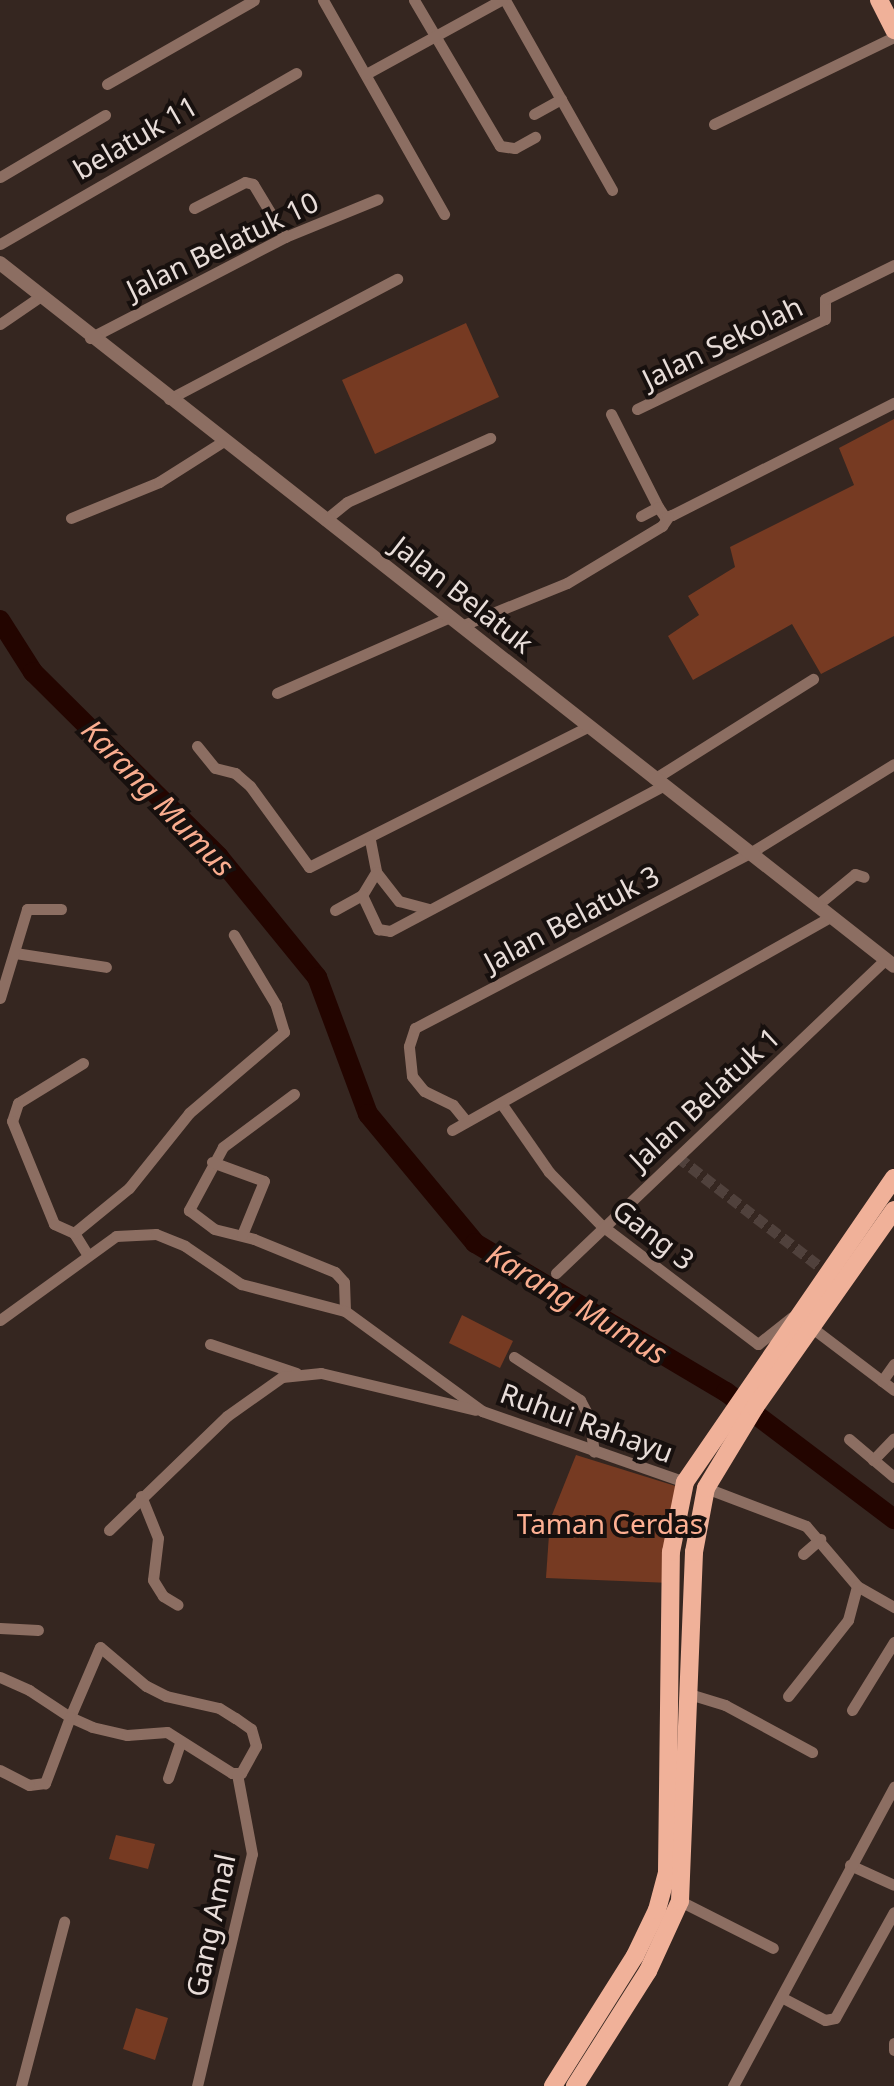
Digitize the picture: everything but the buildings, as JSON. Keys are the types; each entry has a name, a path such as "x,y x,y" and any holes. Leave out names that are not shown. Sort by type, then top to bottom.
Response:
{"main road":[{"path":"879,0 894,30"},
{"path":"575,2086 648,1971 680,1901 694,1552 706,1488 734,1424 760,1385 801,1310 894,1178"},
{"path":"760,1385 811,1327 894,1210"},
{"path":"553,2086 635,1956 663,1892 671,1798 671,1552 678,1480 734,1424"},
{"path":"671,1552 694,1552"}],"street":[{"path":"107,84 254,0"},
{"path":"323,0 444,214"},
{"path":"414,0 500,146 515,148 535,137"},
{"path":"366,74 503,0 612,190"},
{"path":"714,124 894,37"},
{"name":"belatuk 11","path":"0,244 296,73"},
{"path":"534,114 561,99"},
{"path":"0,177 105,115"},
{"path":"194,208 245,182 253,184 285,237"},
{"name":"Jalan Belatuk 10","path":"90,338 285,237 378,199"},
{"name":"Jalan Belatuk","path":"0,263 38,298 890,963"},
{"name":"Jalan Sekolah","path":"637,409 825,319 825,299 894,265"},
{"path":"169,399 397,279"},
{"path":"0,324 38,298"},
{"path":"277,693 456,622 567,583 662,526 668,517 894,403"},
{"path":"611,414 658,507 668,517"},
{"path":"325,520 347,502 490,438"},
{"path":"71,518 159,482 222,442"},
{"path":"641,516 658,507"},
{"path":"362,895 373,923 383,931 429,909 658,782 813,679"},
{"path":"197,746 215,768 245,781 304,866 315,866 589,726"},
{"name":"Jalan Belatuk 3","path":"466,1121 453,1105 424,1091 412,1076 409,1046 415,1028 750,853 894,764"},
{"path":"370,840 376,872 399,901 429,909"},
{"path":"335,910 362,895 376,872"},
{"path":"816,906 855,874 864,877"},
{"path":"0,998 27,909 61,909"},
{"path":"452,1130 830,917"},
{"path":"74,1233 129,1188 189,1113 284,1032 276,1005 234,935"},
{"path":"15,953 106,967"},
{"name":"Jalan Belatuk 1","path":"556,1273 601,1225 890,963"},
{"path":"83,1063 18,1103 12,1121 54,1224 74,1233 88,1255"},
{"path":"294,1094 246,1127 212,1162 189,1210 200,1223 242,1235 335,1272 344,1282 345,1311"},
{"name":"Gang 3","path":"501,1103 549,1172 601,1225 758,1344 801,1310"},
{"path":"212,1162 264,1181 242,1235"},
{"name":"Ruhui Rahayu","path":"0,1320 116,1236 136,1232 185,1246 241,1284 345,1311 482,1411 678,1480"},
{"path":"811,1327 894,1390"},
{"path":"210,1344 297,1373 381,1384 482,1411"},
{"path":"514,1357 580,1400 589,1417 594,1452"},
{"path":"882,1381 894,1364"},
{"path":"109,1530 227,1416 265,1387 297,1373"},
{"path":"873,1460 894,1438"},
{"path":"849,1439 894,1477"},
{"path":"706,1488 785,1515 820,1539 857,1586 894,1607"},
{"path":"141,1496 158,1538 153,1580 163,1596 178,1605"},
{"path":"803,1554 820,1539"},
{"path":"788,1696 848,1620 857,1586"},
{"path":"0,1628 38,1630"},
{"path":"852,1710 894,1642"},
{"path":"0,1677 70,1717 112,1733 154,1729 237,1774 254,1755 251,1729 219,1708 166,1696 146,1686 100,1647 70,1717 45,1783 29,1785 0,1770"},
{"path":"686,1693 725,1705 812,1752"},
{"path":"168,1778 181,1741"},
{"name":"Gang Amal","path":"197,2086 252,1854 237,1774"},
{"path":"733,2086 894,1787"},
{"path":"850,1865 894,1885"},
{"path":"680,1901 773,1948"},
{"path":"783,1998 825,2020 835,2018 894,1912"},
{"path":"21,2086 64,1922"},
{"path":"894,2043 894,2050"}],"green space":[{"path":"466,323 499,397 375,454 342,380"},
{"path":"894,419 894,636 821,674 792,624 693,680 668,636 699,615 688,596 735,567 730,547 854,485 839,448"},
{"path":"462,1315 513,1341 500,1368 449,1343"},
{"name":"Taman Cerdas","path":"576,1455 682,1488 671,1583 546,1578 550,1520"},
{"path":"116,1835 155,1844 148,1869 109,1859"},
{"path":"136,2008 168,2018 155,2060 123,2049"}],"waterway":[{"name":"Karang Mumus","path":"0,620 33,672 219,857 317,977 368,1114 475,1243 726,1392 894,1519"}],"tunnel":[{"path":"678,1157 827,1272"}]}
